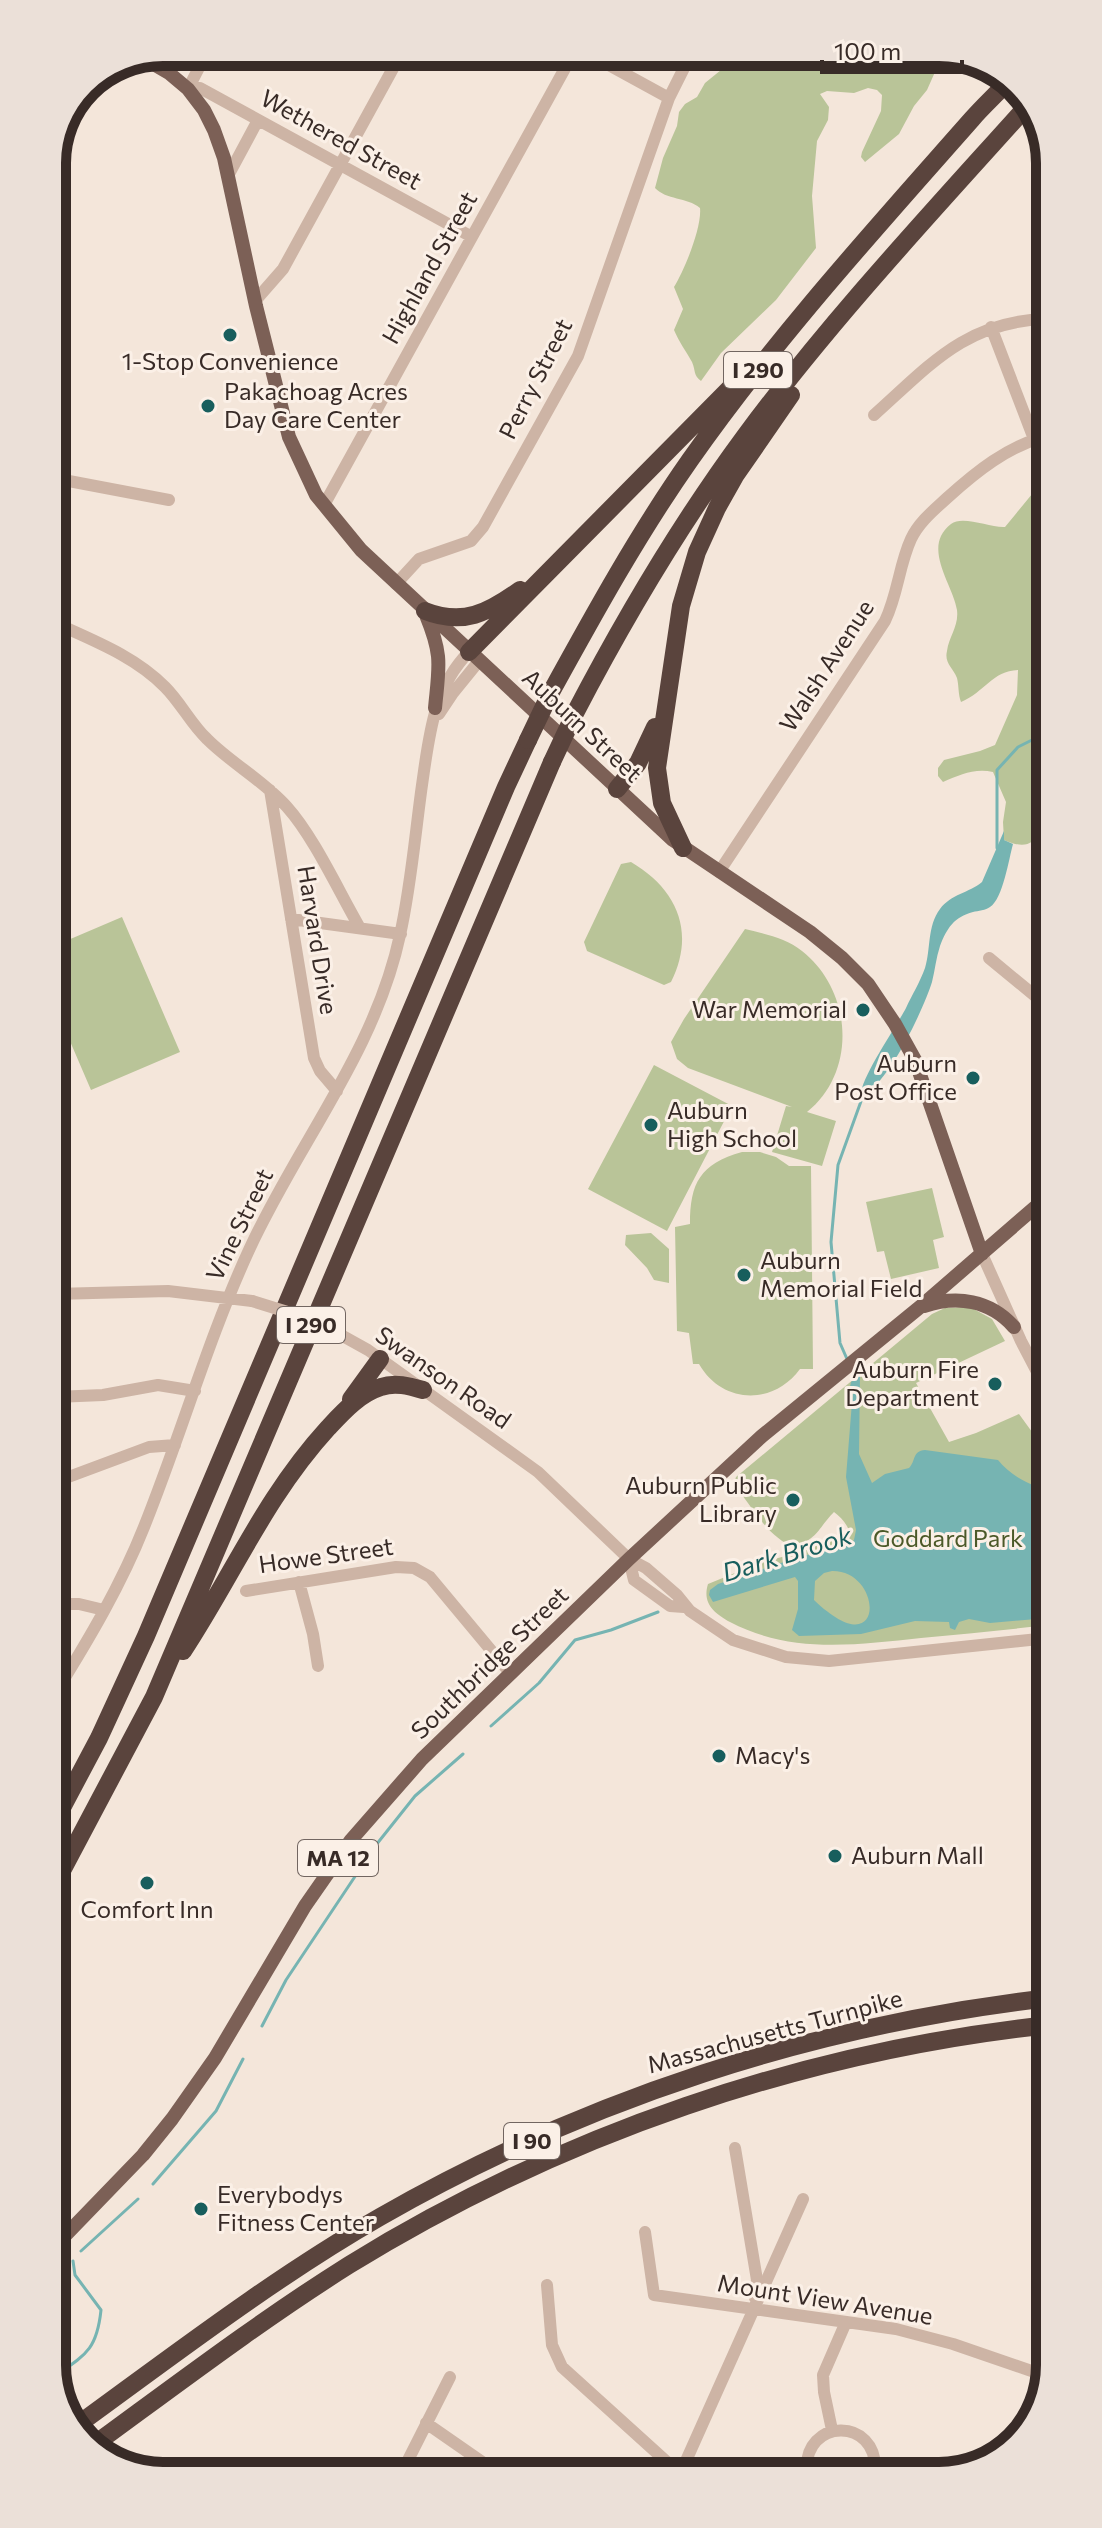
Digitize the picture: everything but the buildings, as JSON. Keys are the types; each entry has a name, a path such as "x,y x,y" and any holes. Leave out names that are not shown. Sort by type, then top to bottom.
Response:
{"highway":[{"name":"I 290","path":"66,1800 99,1738 146,1636 494,814 550,694 607,589 690,461 802,314 1001,89"},
{"name":"I 290","path":"66,1863 154,1697 574,715 628,617 720,471 786,383 1022,112"},
{"path":"683,848 662,803 658,781 659,747 681,606 692,566 735,476 861,294"},
{"path":"474,656 555,566 802,314"},
{"path":"425,611 452,618 485,611 555,566"},
{"path":"617,789 645,750 668,688"},
{"path":"154,1697 190,1641 266,1508 380,1359"},
{"path":"340,1415 365,1394 384,1386 399,1384 423,1390"},
{"name":"Massachusetts Turnpike","path":"84,2421 299,2267 353,2233 452,2179 574,2122 673,2082 799,2045 927,2016 1036,2000"},
{"name":"Massachusetts Turnpike","path":"101,2440 268,2319 349,2266 455,2206 560,2155 690,2105 797,2073 926,2042 1036,2027"}],"main road":[{"name":"Auburn Street","path":"158,67 188,89 210,121 228,176 289,437 304,472 324,505 361,550 396,584 683,848 810,932 868,984 907,1044 982,1254"},
{"path":"425,611 438,643 440,657 435,708"},
{"name":"Southbridge Street","path":"66,2235 143,2155 172,2119 215,2058 305,1906 351,1840 422,1759 629,1559 762,1436 920,1307 1036,1207"},
{"path":"920,1307 943,1301 968,1300 998,1313 1014,1327"}],"street":[{"path":"188,89 200,66"},
{"path":"255,301 283,269 394,66"},
{"name":"Highland Street","path":"324,505 566,66"},
{"path":"611,66 669,98"},
{"name":"Perry Street","path":"396,584 419,559 471,541 483,527 578,356 669,98 685,66"},
{"name":"Wethered Street","path":"188,89 200,88 472,237"},
{"path":"228,176 258,120"},
{"path":"874,415 939,357 976,332 1014,321 1036,320"},
{"path":"991,327 1036,431"},
{"name":"Walsh Avenue","path":"719,872 885,621 908,546 917,528 984,465 1036,439"},
{"path":"66,480 169,500"},
{"path":"66,628 129,659 150,674 178,701 207,739 286,805 360,928"},
{"name":"Vine Street","path":"66,1675 104,1610 143,1529 229,1297 266,1215 371,1026 401,934 435,708 456,664 474,656"},
{"name":"Vine Street","path":"424,768 441,711 474,656"},
{"name":"Harvard Drive","path":"270,790 315,1062 337,1091"},
{"path":"291,919 401,934"},
{"path":"989,958 1036,997"},
{"name":"Auburn Street","path":"982,1254 1036,1370"},
{"name":"Swanson Road","path":"66,1294 160,1290 229,1297 310,1319 341,1335 380,1359 545,1477 629,1559 634,1580 670,1606 684,1607 716,1631 741,1644 806,1660 859,1659 1036,1639"},
{"path":"66,1397 103,1395 158,1385 195,1391"},
{"path":"66,1478 149,1447 175,1445"},
{"name":"Howe Street","path":"246,1591 398,1566 418,1570 426,1574 451,1601 510,1673"},
{"path":"299,1582 318,1666"},
{"path":"66,1604 104,1610"},
{"path":"735,2148 757,2280 754,2309"},
{"path":"685,2462 803,2199"},
{"name":"Mount View Avenue","path":"645,2232 654,2295 919,2335 1035,2373"},
{"path":"547,2285 552,2345 562,2367 669,2462"},
{"path":"832,2430 823,2375 846,2322"},
{"path":"407,2462 450,2377"},
{"path":"426,2423 482,2462"},
{"path":"808,2462 810,2450 818,2438 832,2430 850,2431 869,2443 874,2462"}],"green space":[{"path":"752,66 938,66 927,90 899,134 865,162 862,152 881,111 882,95 868,88 854,93 827,91 820,94 829,107 828,120 817,141 812,196 816,248 776,300 721,353 701,381 674,330 683,309 674,287 692,248 700,208 655,188 663,158 677,126 679,112 721,70 746,71"},
{"path":"1036,489 1036,839 1018,845 1004,840 1006,802 993,772 973,772 943,782 938,776 938,768 944,760 995,745 1017,695 1018,670 1002,674 961,702 957,678 946,655 957,621 957,610 941,566 939,543 942,533 956,522 1005,527"},
{"path":"631,862 660,885 678,913 682,946 671,982 664,985 587,951 584,942 621,864"},
{"path":"122,917 180,1052 91,1090 66,1032 66,941"},
{"path":"745,929 782,940 802,951 819,967 839,1008 841,1053 835,1075 823,1095 807,1112 836,1121 822,1166 772,1152 786,1106 792,1107 688,1068 677,1059 671,1042"},
{"path":"654,1065 732,1106 667,1231 588,1189"},
{"name":"Auburn Memorial Field","path":"742,1152 760,1152 776,1157 789,1166 811,1166 813,1369 800,1369 776,1389 748,1395 721,1387 699,1364 693,1364 689,1333 677,1331 675,1227 690,1224 695,1186 707,1169"},
{"path":"932,1188 944,1237 933,1240 939,1268 891,1279 884,1251 877,1252 866,1202"},
{"path":"651,1233 669,1249 669,1283 654,1280 625,1245 626,1235"},
{"name":"Goddard Park","path":"970,1307 992,1319 1005,1341 916,1383 949,1442 1019,1414 1036,1437 1036,1626 823,1645 776,1639 753,1632 719,1615 708,1602 708,1584 757,1564 807,1550 829,1539 850,1537 845,1523 834,1512 809,1540 794,1547 785,1543 753,1510 734,1484 736,1477 932,1314 945,1308"}],"water":[{"path":"1004,831 1004,840 1013,844 999,896 990,907 966,914 949,929 940,946 928,994 913,1027 882,1078 861,1095 872,1065 923,973 936,916 949,900 982,882"},
{"path":"860,1375 859,1454 872,1483 885,1474 909,1468 916,1454 925,1450 998,1460 1015,1476 1036,1486 1036,1619 990,1623 969,1619 959,1622 955,1630 950,1628 949,1622 915,1621 861,1634 799,1636 792,1630 798,1609 798,1581 795,1577 713,1602 710,1590 718,1584 850,1544 854,1540 856,1530 846,1477 853,1390 851,1382","holes":["832,1571 849,1575 861,1585 870,1611 865,1621 854,1624 838,1619 814,1600 815,1581 824,1573"]}],"waterway":[{"name":"Dark Brook","path":"997,848 997,770 1018,747 1036,738"},
{"name":"Dark Brook","path":"847,1359 840,1343 831,1242 838,1165 864,1093"},
{"name":"Dark Brook","path":"491,1726 539,1683 575,1640 658,1612"},
{"name":"Dark Brook","path":"262,2026 286,1980 376,1845 415,1796 463,1754"},
{"name":"Dark Brook","path":"153,2184 216,2111 243,2059"},
{"name":"Dark Brook","path":"81,2251 138,2199"},
{"name":"Dark Brook","path":"66,2368 89,2349 97,2333 101,2310 75,2275 73,2261"}],"place":[{"name":"1-Stop Convenience","path":"230,335"},
{"name":"Pakachoag Acres Day Care Center","path":"208,406"},
{"name":"War Memorial","path":"863,1010"},
{"name":"Auburn Post Office","path":"973,1078"},
{"name":"Auburn High School","path":"651,1125"},
{"name":"Auburn Memorial Field","path":"744,1275"},
{"name":"Auburn Fire Department","path":"995,1384"},
{"name":"Auburn Public Library","path":"793,1500"},
{"name":"Macy's","path":"719,1756"},
{"name":"Auburn Mall","path":"835,1856"},
{"name":"Comfort Inn","path":"147,1883"},
{"name":"Everybodys Fitness Center","path":"201,2209"}]}
